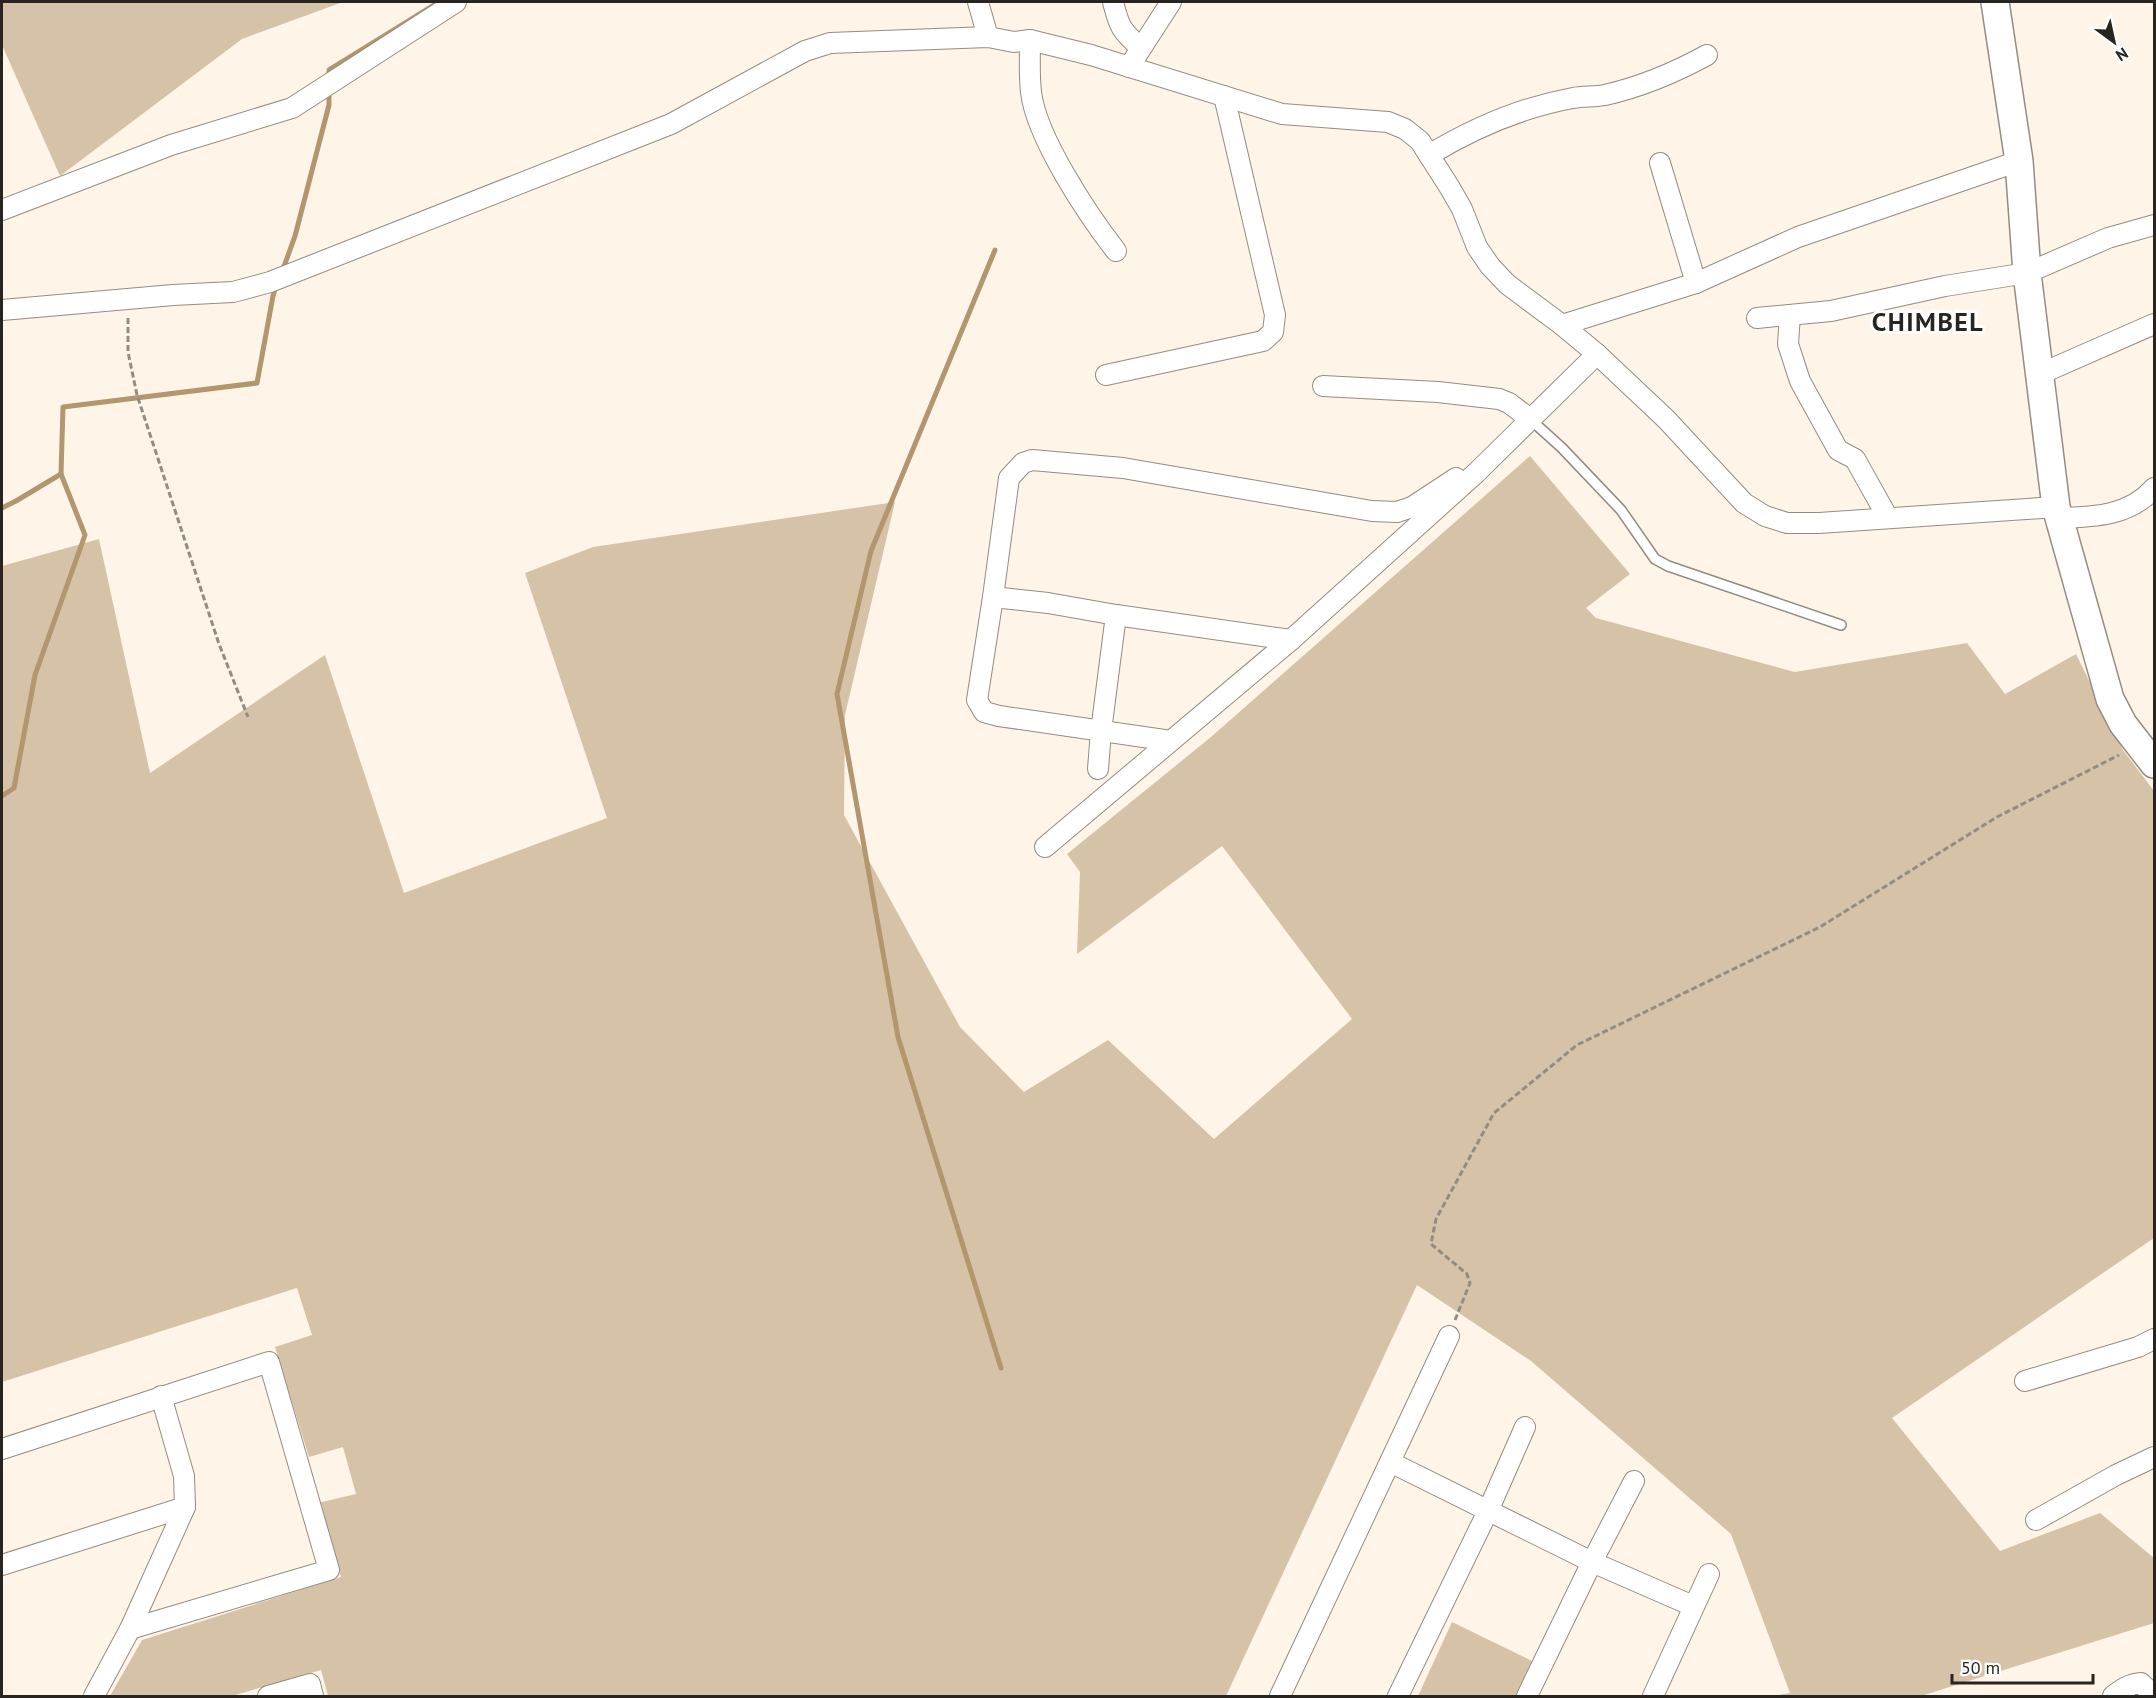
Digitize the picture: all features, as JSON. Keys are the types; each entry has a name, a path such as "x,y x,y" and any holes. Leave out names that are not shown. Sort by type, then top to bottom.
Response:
{"main road":[{"path":"1995,2 2019,161 2027,273 2058,512 2110,699 2123,724 2147,755"}],"street":[{"path":"2,210 171,145 292,108 456,2"},
{"path":"978,2 988,37"},
{"path":"1113,2 1125,35 1141,48"},
{"path":"1128,67 1171,2"},
{"path":"2,310 233,292 270,282 671,124 805,51 830,43 988,37 1014,42 1030,40 1282,114 1388,122 1405,129 1420,141 1429,155 1462,209 1477,246 1490,266 1507,284 1597,354 1666,418 1744,502 1765,516 1787,523 2058,512 2096,517 2129,508 2146,498 2154,488"},
{"path":"1030,40 1031,93 1042,130 1097,226 1116,251"},
{"path":"1429,155 1452,141 1517,114 1575,98 1603,96 1624,90 1688,66 1707,55"},
{"path":"1106,375 1263,341 1273,332 1275,315 1224,96"},
{"path":"1562,325 1696,283 1798,237 2019,161"},
{"path":"1660,163 1696,283"},
{"path":"1757,318 1831,311 1945,286 2027,273 2108,238 2154,225"},
{"path":"1790,315 1788,344 1803,388 1838,450 1855,459 1888,518"},
{"path":"2040,374 2154,324"},
{"path":"1046,847 1291,640 1476,473 1597,354"},
{"path":"1323,386 1438,392 1499,399 1509,403 1530,419"},
{"path":"1171,741 999,716 980,708 977,700 1009,478 1023,463 1032,460 1123,468 1397,512 1412,507 1454,479 1476,473"},
{"path":"993,597 1048,603 1291,640"},
{"path":"1098,769 1116,615"},
{"path":"1280,1696 1449,1336"},
{"path":"2025,1381 2138,1347 2154,1339"},
{"path":"2,1449 269,1362 329,1570 130,1629"},
{"path":"94,1696 130,1629 186,1507 184,1476 161,1396"},
{"path":"1398,1696 1488,1511 1525,1427"},
{"path":"2036,1520 2154,1456"},
{"path":"1390,1462 1592,1562 1693,1606"},
{"path":"1527,1696 1634,1481"},
{"path":"2,1565 186,1507"},
{"path":"1653,1696 1709,1574"},
{"path":"2113,1696 2133,1683 2142,1683 2154,1696"},
{"path":"268,1696 310,1684 313,1696"}],"lane":[{"path":"1530,419 1562,448 1621,510 1655,559 1668,566 1841,625"}],"path":[{"path":"128,299 128,352 137,395 219,644 248,717"},
{"path":"1449,1336 1470,1283 1467,1274 1431,1244 1436,1219 1494,1113 1577,1045 1820,927 1997,817 2147,755"}],"shaded area":[{"path":"2,2 343,2 242,39 60,176 2,45"},
{"path":"1530,456 1630,574 1586,608 1596,618 1795,672 1967,643 2005,694 2076,654 2123,750 2154,791 2154,1238 1892,1418 2000,1551 2100,1513 2154,1558 2154,1623 1921,1696 1773,1696 1790,1693 1731,1534 1531,1361 1417,1285 1226,1696 328,1696 321,1670 232,1696 110,1696 142,1640 341,1577 318,1503 356,1494 343,1447 309,1457 275,1347 312,1335 297,1288 2,1382 2,566 99,539 150,773 325,655 404,893 607,818 525,573 593,547 895,502 845,715 844,815 960,1027 1024,1092 1108,1040 1214,1139 1352,1019 1222,846 1077,954 1080,872 1067,854 1211,737"},
{"path":"1452,1622 1532,1661 1515,1696 1418,1696"}],"waterway":[{"path":"329,78 329,70 439,2"},
{"path":"282,272 295,236 329,105 329,90"},
{"path":"995,250 871,551 837,694 898,1037 1001,1368"},
{"path":"2,508 61,474 63,407 257,383 276,286"},
{"path":"2,796 14,788 35,675 85,535 61,474"}],"district":[{"name":"CHIMBEL","path":"1928,321"}]}
